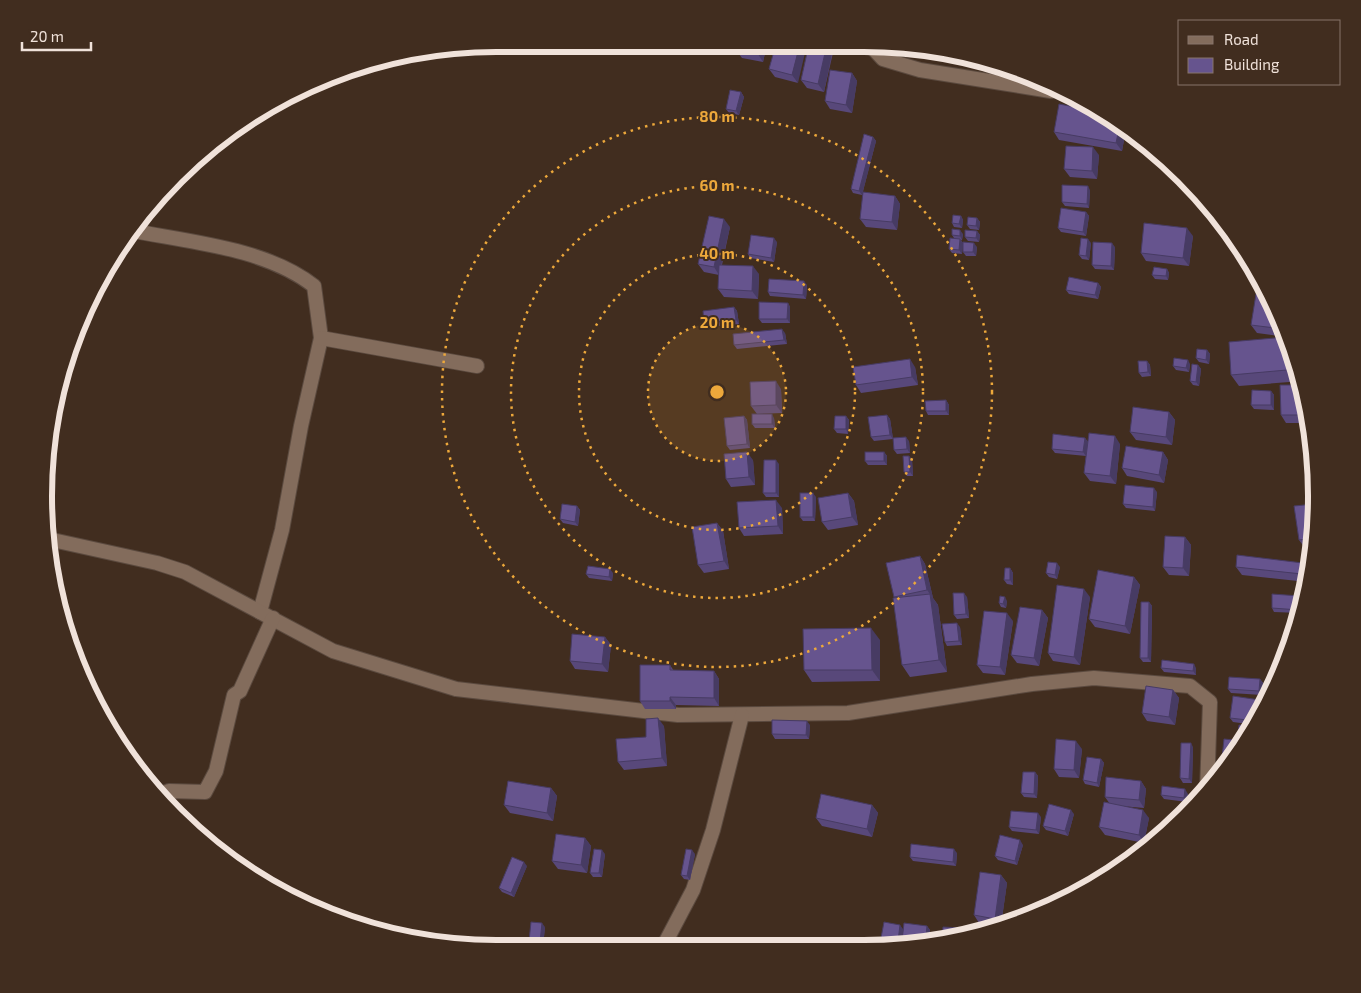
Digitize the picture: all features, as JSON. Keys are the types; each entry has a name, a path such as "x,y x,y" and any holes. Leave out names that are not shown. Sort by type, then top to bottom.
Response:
{"street":[{"path":"877,52 883,59 920,70 1042,90"},
{"path":"140,232 243,252 301,276 314,286 321,338 301,426 282,530 260,612"},
{"path":"321,338 477,366"},
{"path":"55,540 176,569 334,651 456,689 678,715 742,715 848,713 1032,684 1094,678 1190,686 1210,702 1207,778"},
{"path":"166,792 205,792 216,771 234,695 240,691 273,618"},
{"path":"667,940 693,890 713,830 742,715"}],"building":[{"path":"774,52 798,52 792,75 769,69"},
{"path":"807,52 825,52 818,84 801,80"},
{"path":"830,70 852,73 846,105 825,101"},
{"path":"730,90 741,92 736,111 726,109"},
{"path":"1059,104 1078,108 1118,132 1116,143 1054,132"},
{"path":"864,134 873,137 859,191 851,189"},
{"path":"1066,146 1093,147 1092,171 1064,169"},
{"path":"1062,185 1088,186 1087,204 1062,202"},
{"path":"863,192 895,196 892,222 860,219"},
{"path":"1061,208 1086,212 1083,232 1058,228"},
{"path":"953,215 961,216 959,224 952,223"},
{"path":"709,216 724,219 714,267 698,264"},
{"path":"968,217 977,218 976,226 967,225"},
{"path":"1144,223 1187,228 1183,258 1141,253"},
{"path":"952,229 960,230 960,236 952,235"},
{"path":"965,230 977,231 976,238 965,237"},
{"path":"751,235 774,238 771,258 748,254"},
{"path":"950,238 960,239 959,250 949,249"},
{"path":"1081,238 1088,239 1086,256 1079,255"},
{"path":"963,242 974,243 973,252 963,252"},
{"path":"1093,242 1112,243 1111,266 1092,265"},
{"path":"719,265 753,266 752,291 718,289"},
{"path":"1154,267 1167,269 1166,276 1152,275"},
{"path":"1069,277 1098,283 1095,295 1066,290"},
{"path":"769,279 804,281 803,295 768,292"},
{"path":"1256,294 1260,295 1275,328 1251,325"},
{"path":"759,302 788,303 787,319 759,319"},
{"path":"734,307 736,320 704,323 703,311"},
{"path":"782,329 784,340 734,345 733,334"},
{"path":"1279,338 1290,370 1231,375 1229,342"},
{"path":"1197,349 1207,350 1206,360 1196,358"},
{"path":"1174,358 1188,360 1186,368 1173,366"},
{"path":"910,359 912,377 856,385 853,367"},
{"path":"1138,361 1147,361 1148,372 1139,373"},
{"path":"1192,364 1198,365 1196,382 1190,381"},
{"path":"776,381 776,405 751,406 750,382"},
{"path":"1280,385 1294,385 1301,415 1281,415"},
{"path":"1252,390 1271,391 1271,405 1251,405"},
{"path":"946,400 946,411 926,411 925,401"},
{"path":"1133,407 1169,412 1166,437 1130,432"},
{"path":"752,414 772,414 772,424 752,424"},
{"path":"887,415 890,435 871,437 868,417"},
{"path":"744,416 747,444 727,446 724,418"},
{"path":"835,416 846,416 846,429 834,429"},
{"path":"1089,433 1115,436 1110,476 1084,473"},
{"path":"1053,434 1085,438 1083,452 1052,449"},
{"path":"906,437 907,449 894,450 893,438"},
{"path":"1126,446 1163,452 1159,475 1122,468"},
{"path":"747,452 749,477 726,479 724,454"},
{"path":"865,452 884,452 884,461 865,461"},
{"path":"903,456 909,456 910,472 904,472"},
{"path":"764,460 776,460 776,493 763,493"},
{"path":"1125,485 1154,488 1153,507 1123,504"},
{"path":"800,493 813,493 813,517 800,517"},
{"path":"848,493 852,517 822,522 818,498"},
{"path":"776,500 778,526 739,528 737,502"},
{"path":"562,504 577,506 575,522 560,519"},
{"path":"1308,505 1307,539 1299,540 1294,506"},
{"path":"717,523 724,561 698,565 692,527"},
{"path":"1165,536 1185,537 1183,568 1163,567"},
{"path":"1237,555 1303,563 1302,574 1236,567"},
{"path":"920,556 927,590 894,597 886,563"},
{"path":"1048,562 1057,563 1055,575 1046,573"},
{"path":"588,566 610,569 609,577 586,574"},
{"path":"1005,568 1010,568 1010,580 1004,580"},
{"path":"1098,570 1134,577 1125,626 1089,619"},
{"path":"1057,585 1084,589 1074,657 1048,653"},
{"path":"953,593 964,593 966,614 954,615"},
{"path":"930,594 939,660 902,665 893,598"},
{"path":"1272,594 1297,596 1293,610 1272,608"},
{"path":"1000,596 1005,597 1003,604 999,603"},
{"path":"1141,602 1149,602 1148,658 1140,658"},
{"path":"1020,607 1042,610 1034,658 1011,655"},
{"path":"984,611 1007,613 1000,667 977,665"},
{"path":"957,623 959,641 945,642 942,624"},
{"path":"871,628 872,670 804,670 803,629"},
{"path":"572,634 605,637 602,664 570,661"},
{"path":"1162,660 1194,664 1193,671 1161,668"},
{"path":"640,665 670,665 670,670 714,671 714,698 670,697 670,701 640,701"},
{"path":"1229,677 1260,679 1259,691 1228,689"},
{"path":"1146,686 1173,690 1169,717 1142,713"},
{"path":"1233,696 1259,700 1248,720 1230,718"},
{"path":"658,718 662,758 618,762 616,739 646,737 646,719"},
{"path":"772,720 807,721 806,735 772,734"},
{"path":"1239,725 1245,725 1238,736"},
{"path":"1056,739 1076,741 1074,770 1054,769"},
{"path":"1224,739 1236,740 1223,758"},
{"path":"1181,743 1191,743 1189,779 1180,778"},
{"path":"1087,757 1101,759 1097,783 1083,780"},
{"path":"1023,772 1035,772 1034,794 1021,793"},
{"path":"1106,777 1141,781 1139,800 1105,797"},
{"path":"508,781 551,788 547,813 504,805"},
{"path":"1162,786 1185,789 1184,798 1161,795"},
{"path":"821,794 872,805 867,829 816,818"},
{"path":"1104,802 1143,810 1139,835 1099,827"},
{"path":"1049,804 1071,810 1065,831 1043,826"},
{"path":"1011,811 1038,813 1036,830 1009,827"},
{"path":"556,834 585,838 581,865 552,861"},
{"path":"1000,835 1020,840 1015,861 995,856"},
{"path":"911,844 954,849 953,862 910,857"},
{"path":"594,849 602,850 599,873 590,873"},
{"path":"686,849 692,850 687,876 681,875"},
{"path":"512,857 524,862 511,893 499,888"},
{"path":"980,872 1001,875 995,919 974,915"},
{"path":"531,922 542,923 540,940 529,940"},
{"path":"884,922 900,925 898,940 881,938"},
{"path":"904,923 927,926 926,936 902,939"},
{"path":"943,927 961,928 961,930 943,933"}]}
